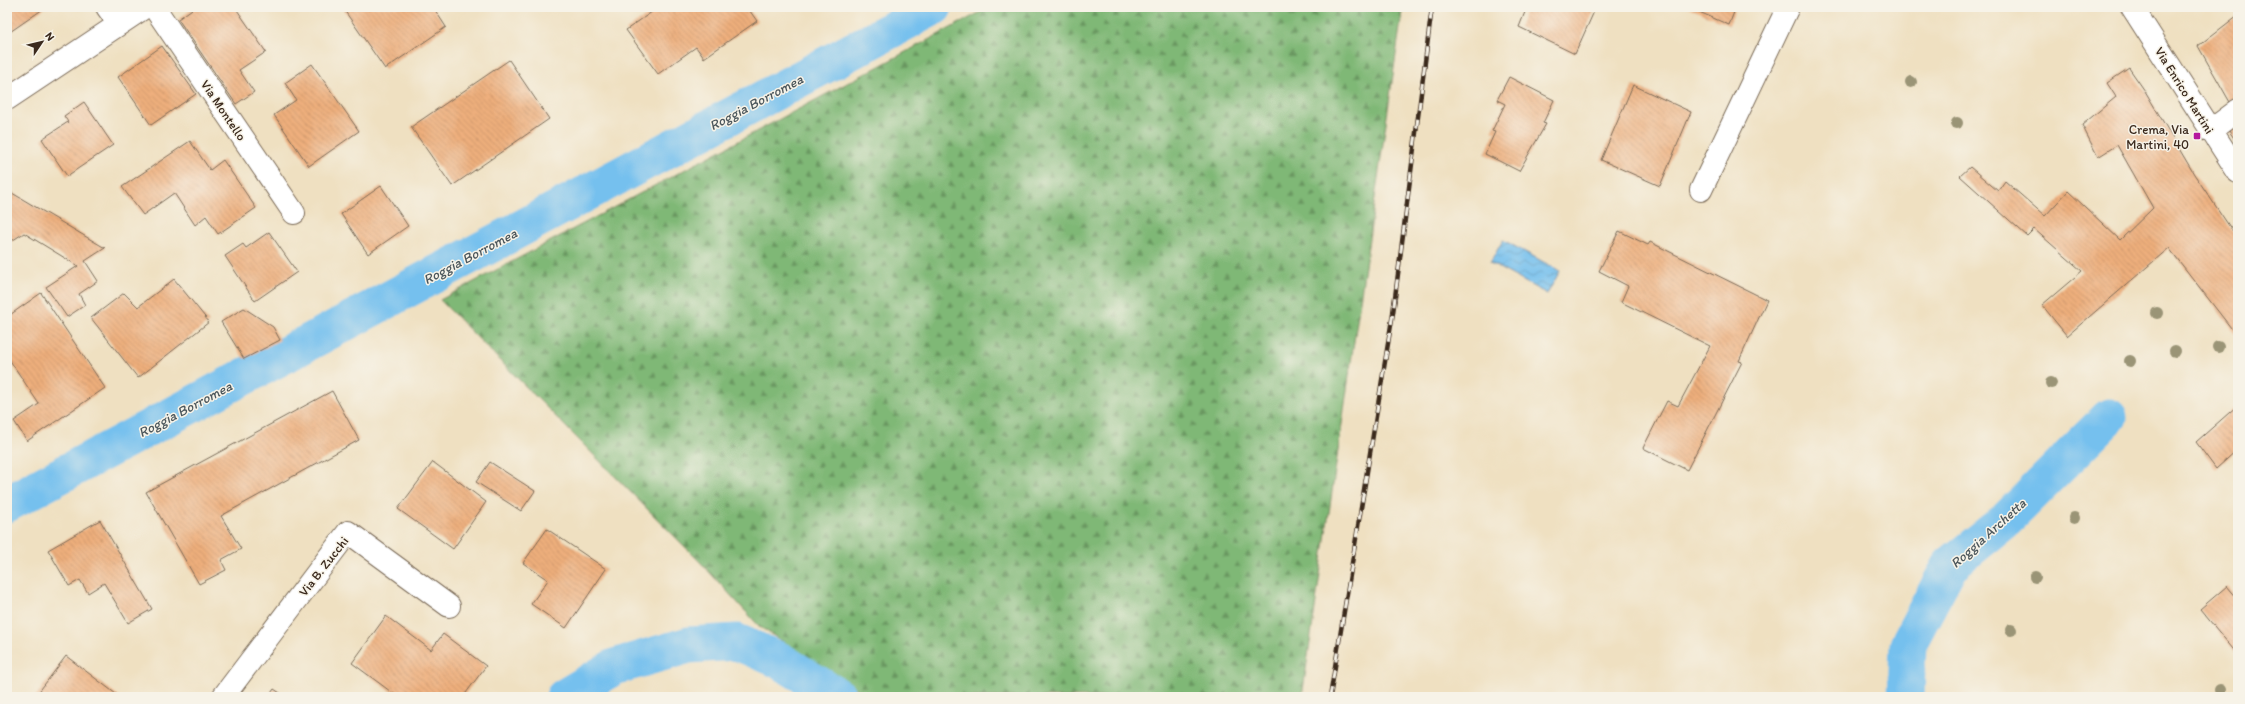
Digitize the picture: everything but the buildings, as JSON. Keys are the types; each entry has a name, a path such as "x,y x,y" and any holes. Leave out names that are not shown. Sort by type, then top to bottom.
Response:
{"street":[{"path":"7,99 113,16 145,7"},
{"name":"Via Montello","path":"154,7 294,213"},
{"path":"1701,190 1788,7"},
{"name":"Via Enrico Martini","path":"2132,7 2210,131 2238,172"},
{"path":"2210,131 2238,110"},
{"name":"Via B. Zucchi","path":"223,697 348,532 449,606"}],"green space":[{"path":"990,7 1403,7 1302,697 870,697 760,627 701,563 440,300"}],"water":[{"path":"1503,240 1560,271 1547,294 1490,263"}],"waterway":[{"name":"Roggia Borromea","path":"7,504 934,7"},
{"name":"Roggia Archetta","path":"1906,697 1908,644 1950,565 2005,521 2109,417"},
{"name":"Roggia Archetta","path":"564,697 614,667 689,645 737,642 779,660 839,697"}],"railway":[{"path":"1330,697 1393,313 1432,7"}],"place":[{"name":"Crema, Via Martini, 40","path":"2197,136"}]}
